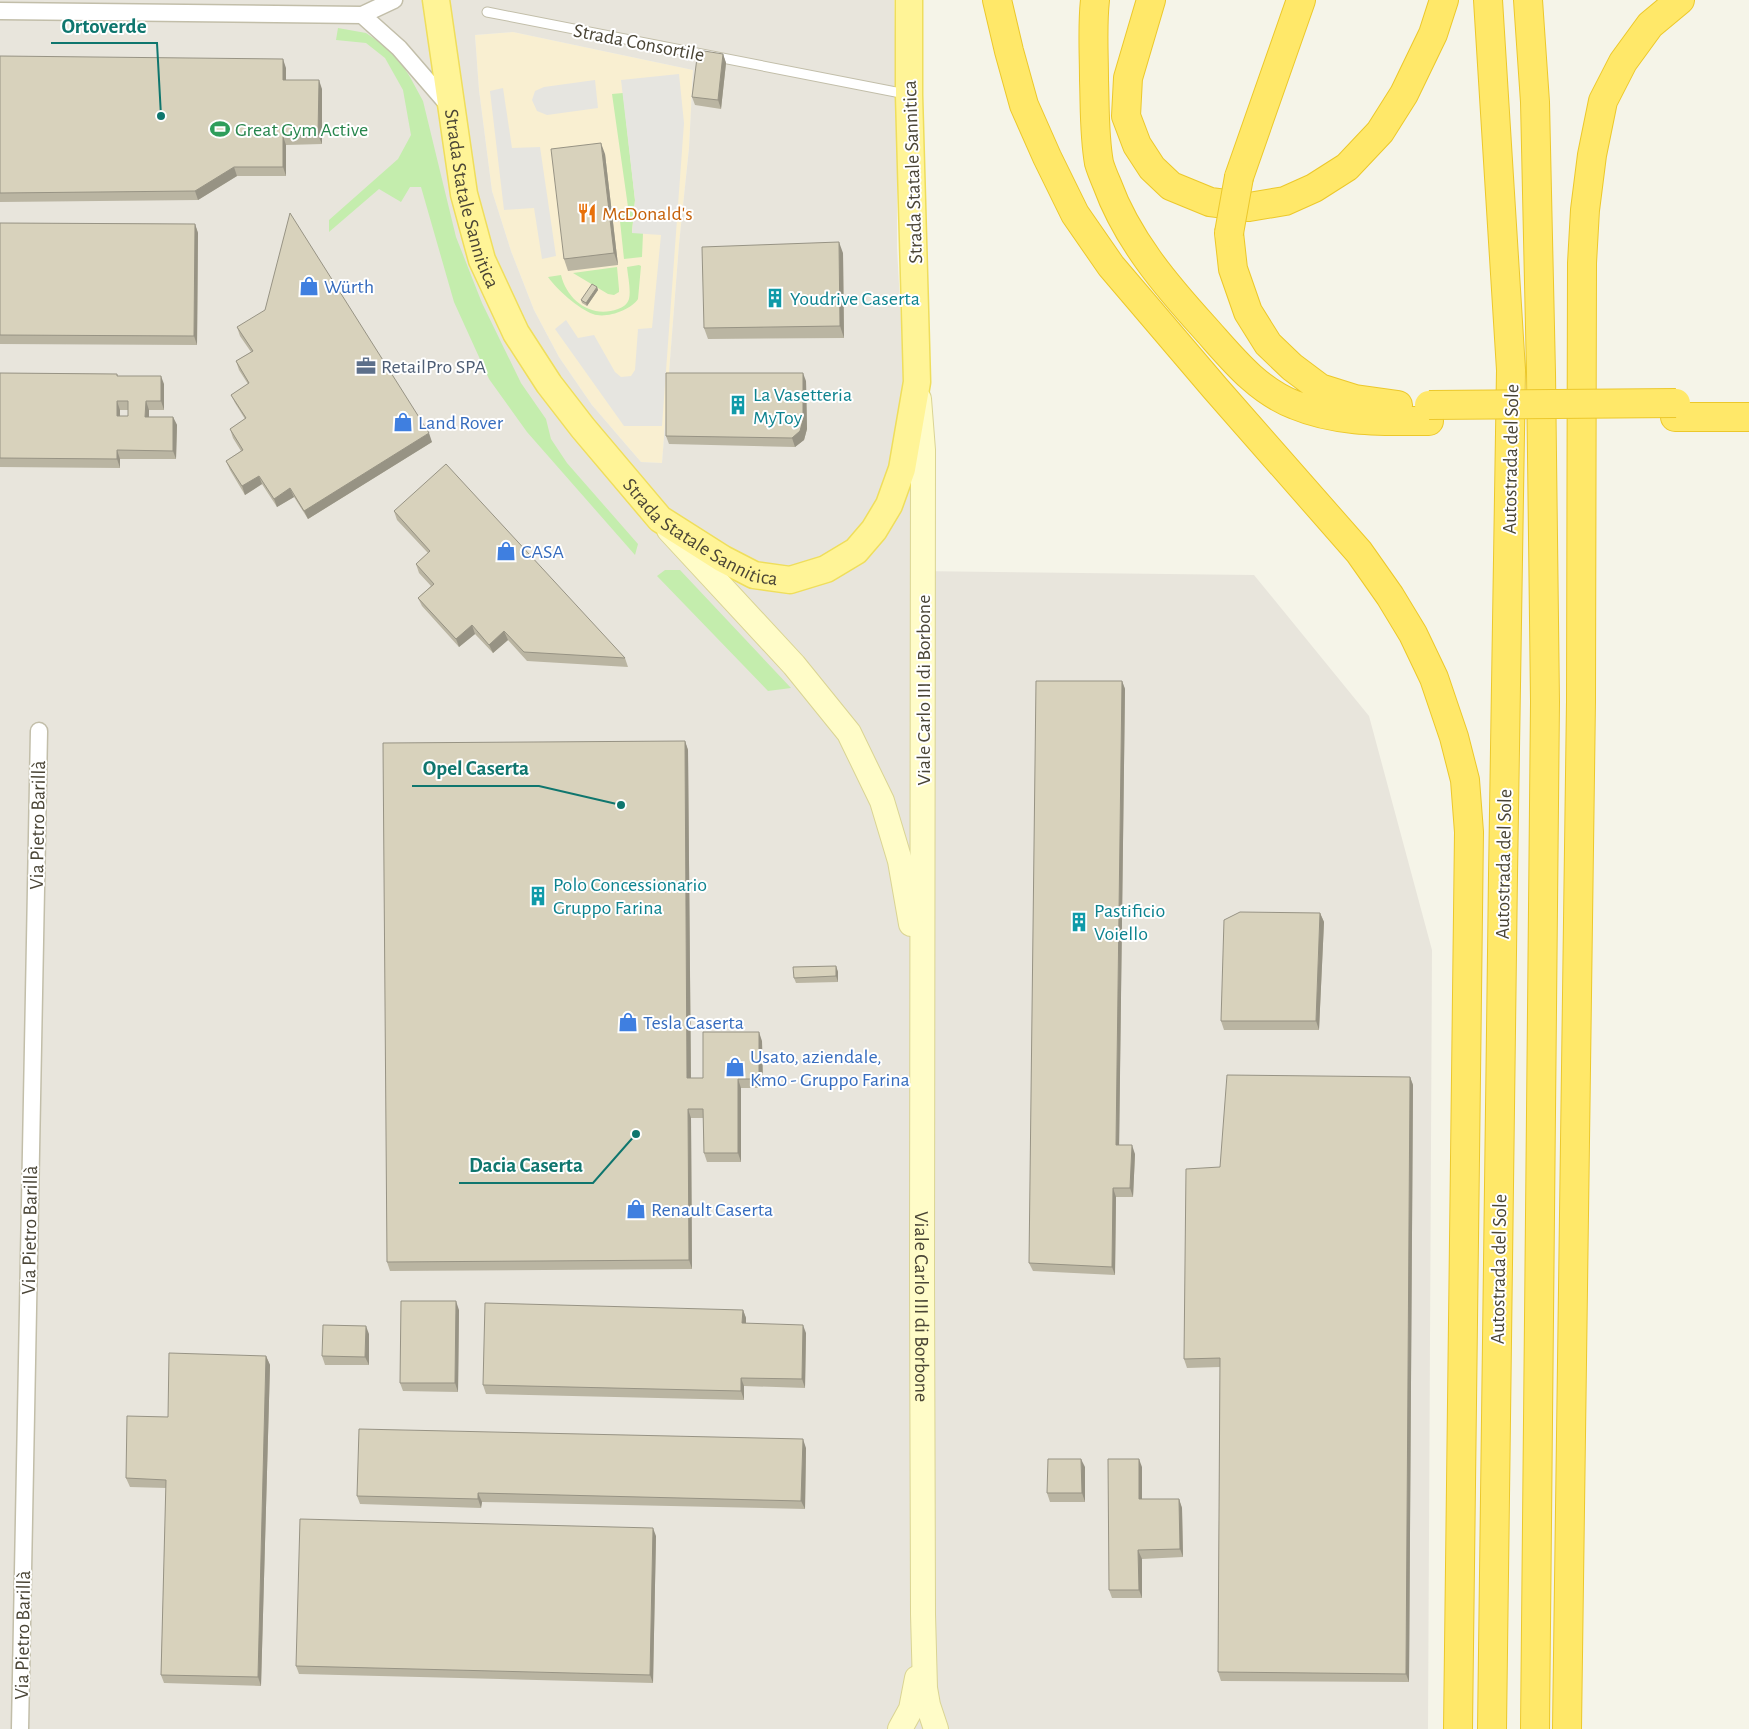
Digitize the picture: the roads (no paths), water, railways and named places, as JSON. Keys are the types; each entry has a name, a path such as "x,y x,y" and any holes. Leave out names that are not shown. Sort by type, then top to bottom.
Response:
{"highway":[{"path":"997,0 1024,105 1075,214 1111,266 1359,552 1414,634 1434,678 1454,737 1464,780 1469,832 1458,1729"},
{"path":"1095,0 1096,130 1099,164 1112,198 1126,227 1153,267 1183,304 1245,373 1269,392 1294,405 1327,416 1377,422 1429,413 1676,410 1749,402"},
{"path":"1151,0 1128,78 1126,116 1137,145 1152,168 1171,186 1210,202 1249,207 1285,201 1314,188 1347,167 1380,132 1404,94 1433,34 1444,0"},
{"path":"1301,0 1238,177 1229,233 1233,269 1248,312 1268,344 1292,368 1320,388 1355,399 1429,413"},
{"name":"Autostrada del Sole","path":"1488,0 1511,370 1502,875 1492,1729"},
{"name":"Autostrada del Sole","path":"1528,0 1535,112 1541,363 1545,702 1534,1729"},
{"path":"1567,1729 1580,701 1582,273 1585,210 1592,155 1603,101 1624,62 1650,26 1680,0"},
{"path":"1676,410 1749,417"}],"main road":[{"name":"Strada Statale Sannitica","path":"436,0 464,194 482,260 516,333 549,384 578,422 660,519 723,559 754,575 790,580 826,569 856,551 874,530 889,505 902,469 917,382 909,95 909,0"},
{"name":"Viale Carlo III di Borbone","path":"917,382 924,450 922,998 925,1688 928,1705 936,1729"},
{"name":"Viale Carlo III di Borbone","path":"660,519 664,526 794,665 849,733 882,801 900,861 922,998"},
{"name":"Viale Carlo III di Borbone","path":"900,1729 911,1709 916,1687 924,1614"}],"street":[{"path":"0,11 362,15 394,0"},
{"path":"362,15 399,48 452,108"},
{"name":"Via Pietro Barillà","path":"20,1729 39,731"}],"lane":[{"name":"Strada Consortile","path":"487,12 909,95"}],"place":[{"name":"Ortoverde","path":"161,116"},
{"name":"Great Gym Active","path":"220,129"},
{"name":"McDonald's","path":"587,213"},
{"name":"Würth","path":"309,286"},
{"name":"Youdrive Caserta","path":"775,298"},
{"name":"RetailPro SPA","path":"366,366"},
{"name":"La Vasetteria MyToy","path":"738,405"},
{"name":"Land Rover","path":"403,422"},
{"name":"CASA","path":"506,551"},
{"name":"Opel Caserta","path":"621,805"},
{"name":"Polo Concessionario Gruppo Farina","path":"538,896"},
{"name":"Pastificio Voiello","path":"1079,922"},
{"name":"Tesla Caserta","path":"628,1022"},
{"name":"Usato, aziendale, Km0 - Gruppo Farina","path":"735,1067"},
{"name":"Dacia Caserta","path":"636,1134"},
{"name":"Renault Caserta","path":"636,1209"}]}
